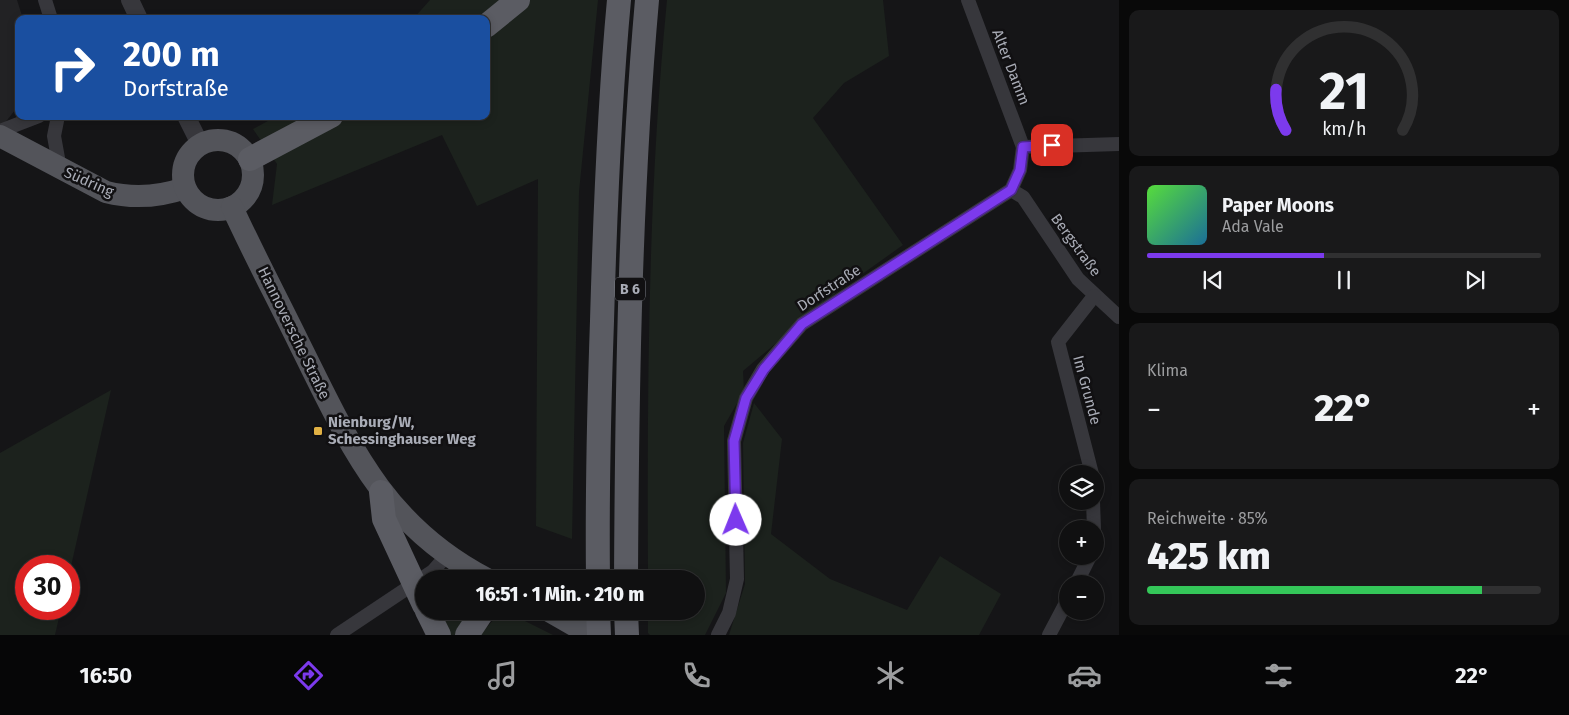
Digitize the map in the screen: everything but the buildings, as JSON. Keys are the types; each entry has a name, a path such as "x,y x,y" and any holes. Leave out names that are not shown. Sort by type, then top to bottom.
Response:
{"highway":[{"path":"490,23 518,0"},
{"name":"B 6","path":"598,570 604,223 613,58 619,0"},
{"name":"B 6","path":"626,570 627,420 632,225 647,0"},
{"path":"250,159 323,120"},
{"path":"381,492 384,519 415,589"},
{"path":"432,620 439,635"},
{"path":"467,635 477,620"},
{"path":"598,620 599,635"},
{"path":"626,620 626,635"}],"main road":[{"name":"Südring","path":"0,136 92,186 123,196 151,196 186,188"},
{"path":"212,140 224,140 235,144 250,159 253,172 252,183 248,193 232,207 210,209 191,198 186,188 183,168 187,158 200,144 212,140"},
{"name":"Hannoversche Straße","path":"232,207 327,399 360,459 381,492 412,527 447,554 473,570"},
{"path":"565,620 591,635"}],"street":[{"path":"45,0 50,15"},
{"path":"130,0 137,15"},
{"name":"Alter Damm","path":"968,0 1023,147"},
{"path":"0,131 29,120"},
{"path":"57,120 54,136 60,168"},
{"path":"188,120 200,144"},
{"path":"1011,190 1020,170 1023,147 1119,144"},
{"name":"Bergstraße","path":"1011,190 1023,197 1078,280 1119,317"},
{"name":"Dorfstraße","path":"718,635 729,613 737,579 734,441 746,398 764,369 802,324 1011,190"},
{"name":"Im Grunde","path":"1090,465 1058,342 1094,296"},
{"path":"336,635 412,583 433,571 447,554"},
{"path":"1049,635 1059,616"}],"shaded area":[{"path":"0,0 17,0 22,15 15,15 15,110 0,129"},
{"path":"430,0 598,0 579,192 572,539 536,526 538,179 477,206 442,135 272,205 277,164 253,129 270,120 490,120 490,15 417,15"},
{"path":"667,0 883,0 889,56 844,83 813,118 903,245 837,292 743,371 744,391 724,426 726,593 705,635 650,635 648,633 648,620 705,620 705,570 648,570 650,289 652,217"},
{"path":"111,390 74,555 15,555 15,620 58,620 55,635 0,635 0,453"},
{"path":"754,403 782,439 771,534 830,579 907,610 940,556 1001,594 979,635 729,635 745,584 743,443"},
{"path":"442,620 466,620 457,635 449,635"},
{"path":"493,620 523,620 553,635 480,635"}],"place":[{"name":"Nienburg/W, Schessinghauser Weg","path":"318,431"}],"route":[{"path":"736,520 734,441 746,398 764,369 802,324 1011,190 1020,170 1023,147 1052,145"}]}
